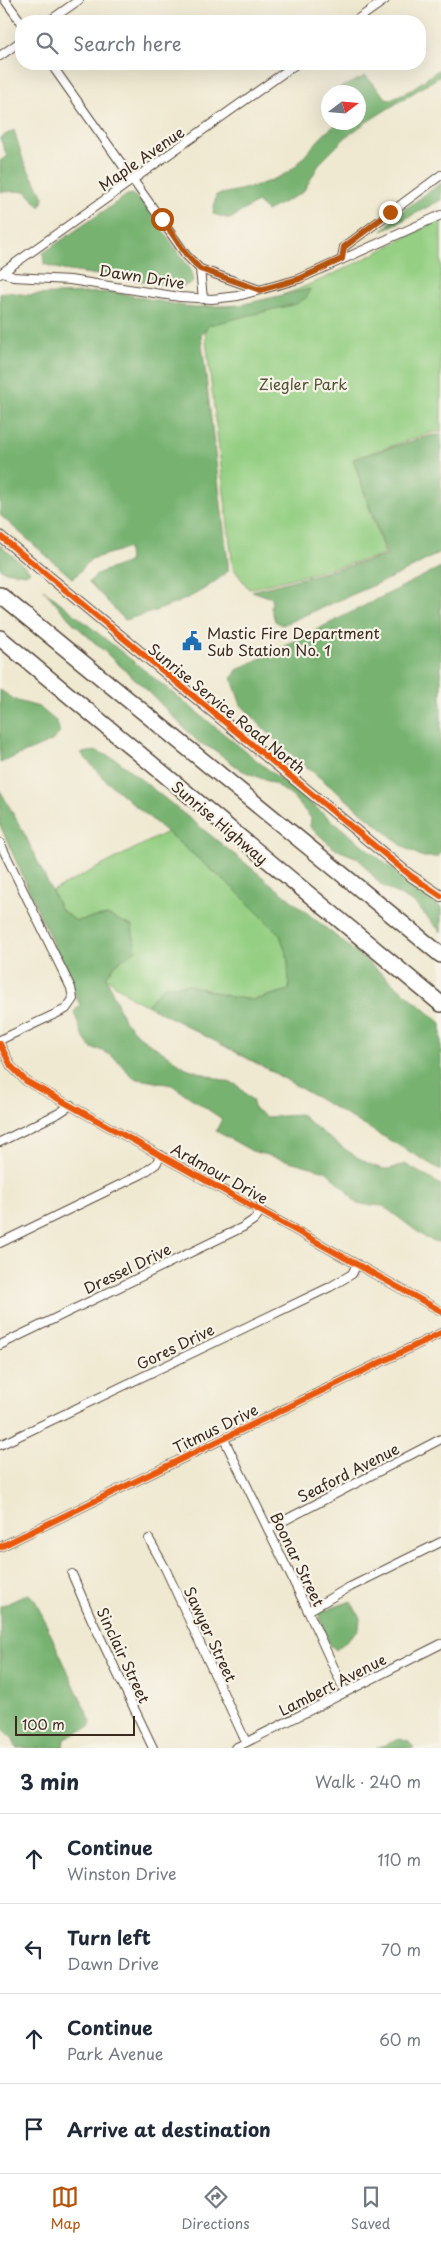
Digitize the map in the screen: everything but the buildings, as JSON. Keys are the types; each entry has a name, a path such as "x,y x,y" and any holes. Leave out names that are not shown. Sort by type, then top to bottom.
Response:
{"highway":[{"path":"0,595 132,705 441,955"},
{"name":"Sunrise Highway","path":"0,638 441,1004"}],"street":[{"path":"5,0 16,15"},
{"path":"57,15 78,0"},
{"path":"364,15 385,0"},
{"path":"0,56 15,45"},
{"path":"55,70 186,254 200,269 260,290"},
{"name":"Maple Avenue","path":"2,273 288,70"},
{"path":"342,259 344,247 441,175"},
{"name":"Dawn Drive","path":"2,273 13,277 70,280 203,299 238,296 299,279 441,215"},
{"path":"200,269 203,299"},
{"name":"Sunrise Service Road North","path":"0,536 390,858 441,896"},
{"path":"0,843 72,988 73,999 66,1009 0,1042"},
{"name":"Ardmour Drive","path":"0,1042 11,1066 26,1081 71,1104 441,1311"},
{"path":"0,1142 60,1113 71,1104"},
{"path":"0,1243 142,1174 156,1164 162,1155"},
{"name":"Dressel Drive","path":"0,1345 243,1227 255,1219 261,1210"},
{"name":"Gores Drive","path":"0,1445 330,1287 352,1274 357,1264"},
{"name":"Titmus Drive","path":"0,1547 441,1333"},
{"name":"Boonar Street","path":"224,1439 308,1611 345,1692"},
{"name":"Seaford Avenue","path":"268,1529 441,1439"},
{"name":"Sawyer Street","path":"149,1539 165,1568 246,1742"},
{"path":"308,1611 348,1588 441,1542"},
{"name":"Sinclair Street","path":"72,1574 153,1748"},
{"name":"Lambert Avenue","path":"235,1748 441,1644"}],"green space":[{"path":"441,68 441,75 437,78 366,122 366,85 346,85 366,76 388,100 409,91"},
{"path":"14,130 24,163 44,197 40,207 26,191 0,192 0,161 7,156 0,138"},
{"path":"329,130 356,130 320,163 303,192 267,211 257,202 230,219 213,214 216,195 255,186 285,174 298,164"},
{"path":"441,183 441,200 382,231 398,214"},
{"path":"132,194 143,203 191,270 193,282 182,287 63,270 44,264 43,253 127,195"},
{"name":"Ziegler Park","path":"441,219 441,432 433,432 353,459 385,555 249,589 233,568 202,306 248,304 263,301 309,285"},
{"path":"310,289 307,297 296,304 209,325 201,335 228,563 228,571 216,581 179,602 125,620 89,582 99,573 129,562 128,548 91,559 73,579 0,515 0,294 8,292 27,295 113,292 194,308 235,306"},
{"path":"432,435 441,435 441,552 400,574 282,625 275,621 271,608 272,598 252,591 387,556 353,459"},
{"path":"0,545 30,571 26,574 4,571 0,568"},
{"path":"441,567 441,851 437,857 423,857 405,848 279,744 241,705 232,679 237,670"},
{"path":"43,589 441,908 441,932 414,903 381,885 358,858 335,849 310,827 311,818 293,797 275,784 241,770 216,751 198,742 149,692 72,622"},
{"path":"0,690 17,701 39,707 57,722 60,733 52,741 0,763"},
{"path":"97,751 117,760 441,1023 441,1170 271,1071 147,1005 164,986 189,985 231,997 254,1000 289,990 288,958 280,935 233,888 106,781 81,753"},
{"path":"0,790 26,837 60,909 76,921 107,915 132,926 136,950 116,964 106,977 124,1020 139,1036 186,1068 237,1085 252,1100 255,1109 266,1117 301,1115 342,1147 367,1163 378,1168 387,1169 405,1164 441,1185 441,1243 426,1238 383,1206 357,1204 346,1190 326,1171 252,1151 216,1131 222,1119 172,1085 133,1078 110,1055 91,1048 83,1037 74,1012 80,1005 0,825"},
{"path":"167,832 233,888 280,935 288,958 289,990 254,1000 231,997 189,985 165,986 147,1005 135,1000 105,977 116,964 136,950 107,915 76,921 60,909 52,891"},
{"path":"28,1594 34,1598 91,1722 89,1727 64,1739 63,1748 16,1748 13,1739 0,1727 0,1607"},
{"path":"351,1601 360,1618 359,1629 336,1650 329,1644 318,1613"},
{"path":"400,1739 409,1742 414,1748 376,1748"}],"cycle path":[{"path":"0,536 411,876 441,896"},
{"path":"0,1044 11,1066 26,1081 441,1311"},
{"path":"0,1547 441,1333"}],"place":[{"name":"Mastic Fire Department Sub Station No. 1","path":"192,641"}],"route":[{"path":"162,219 186,254 200,269 248,284 260,290 299,279 342,259 344,247 390,212"}]}
